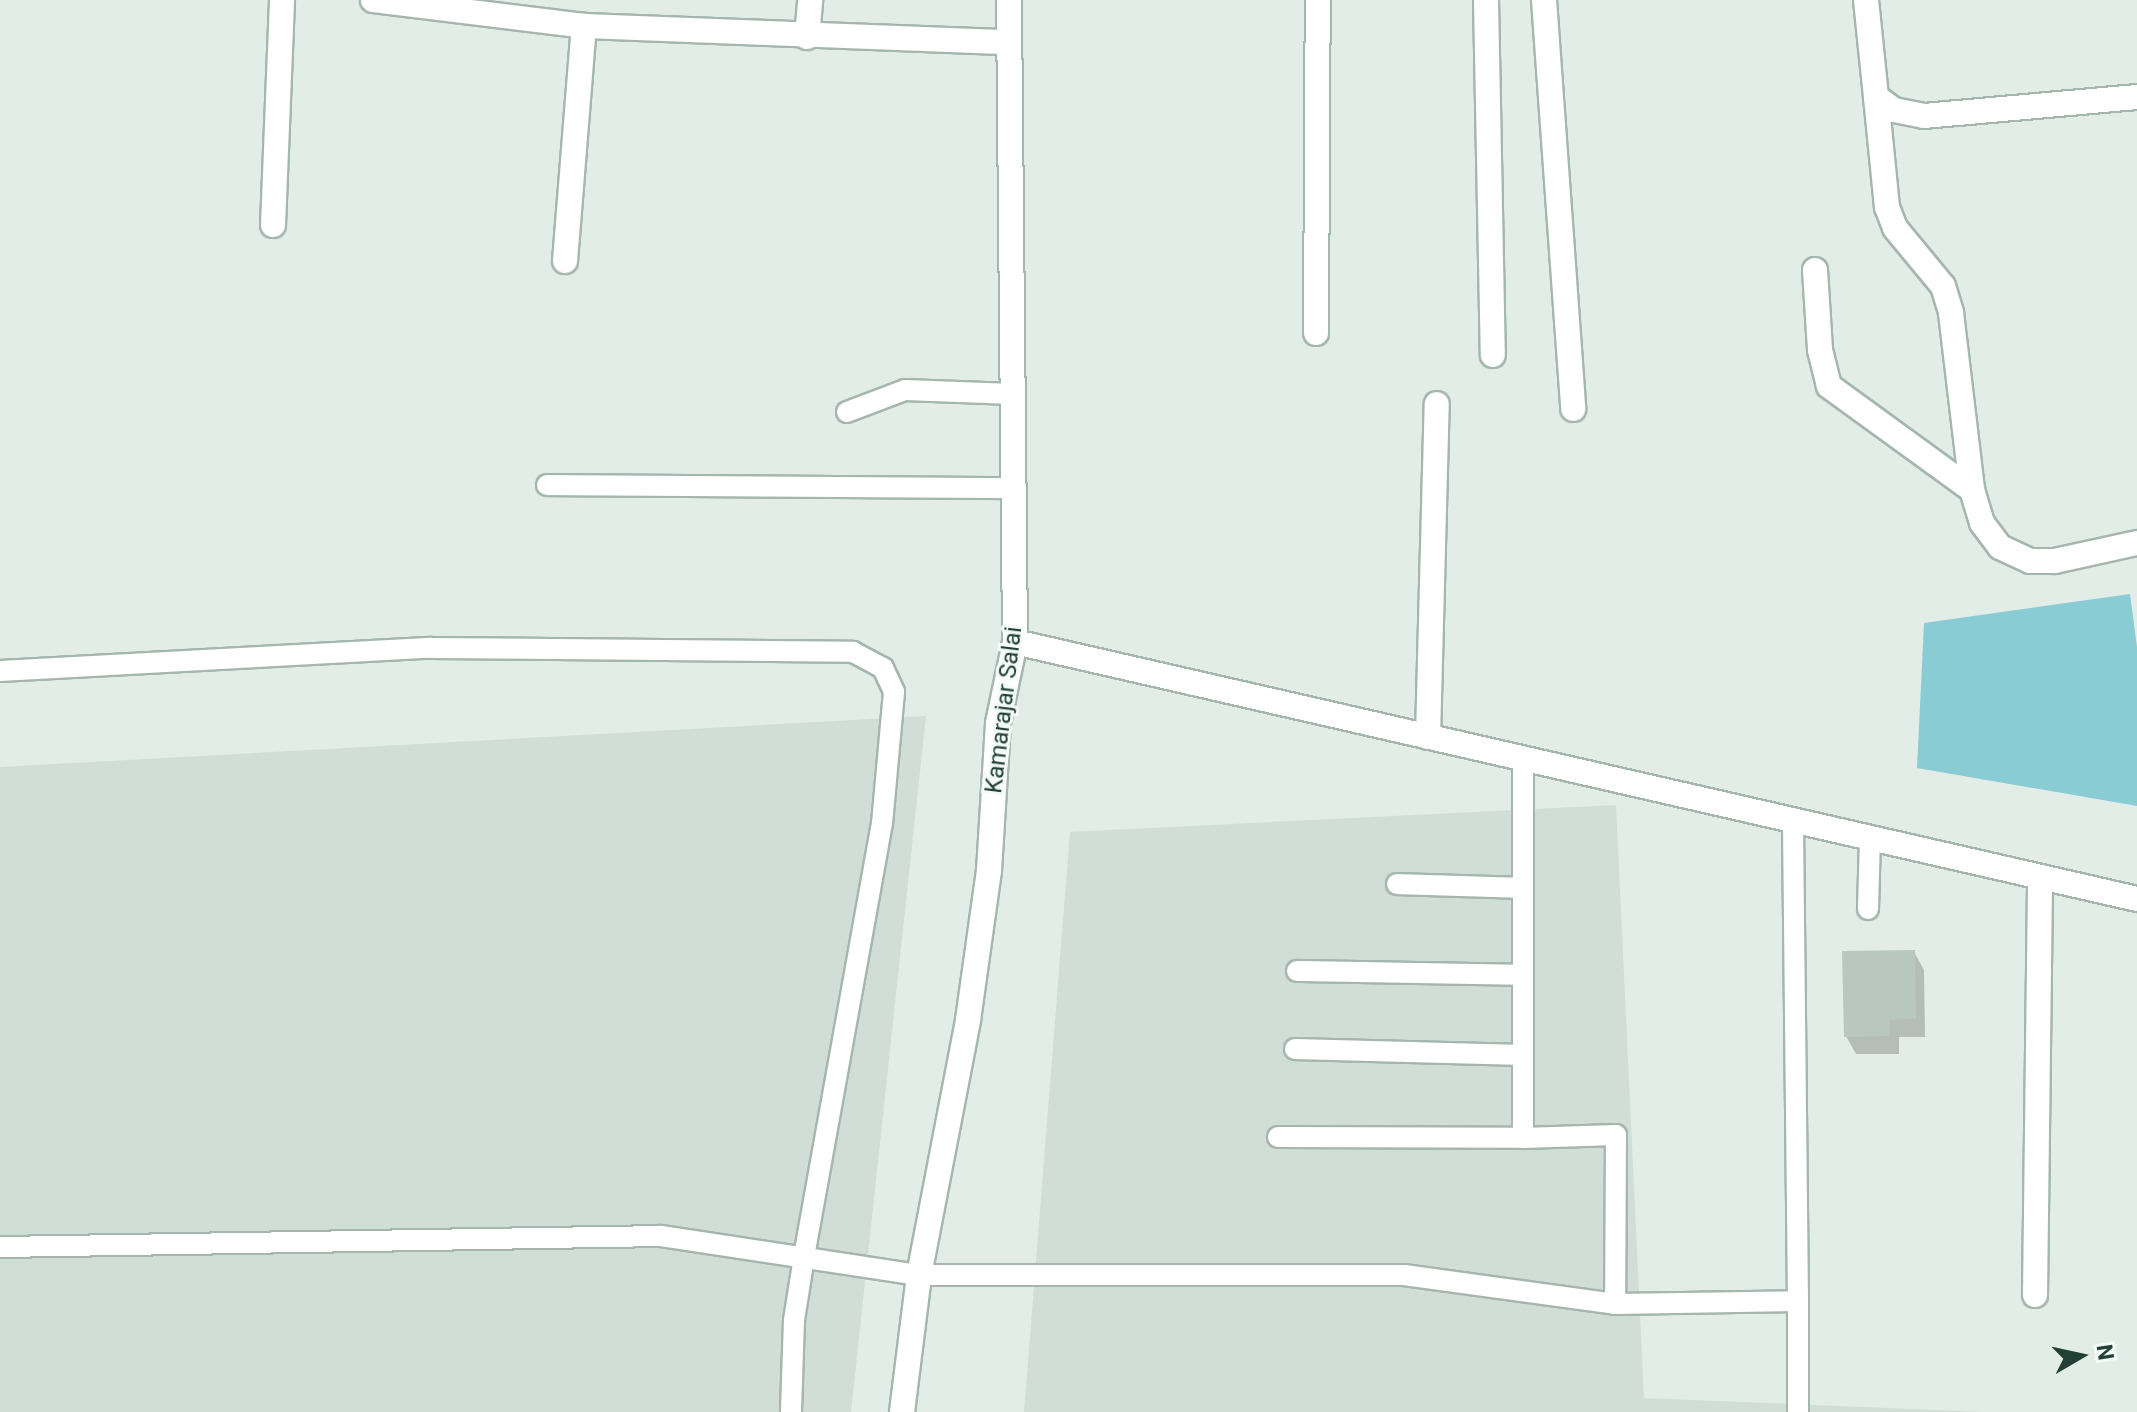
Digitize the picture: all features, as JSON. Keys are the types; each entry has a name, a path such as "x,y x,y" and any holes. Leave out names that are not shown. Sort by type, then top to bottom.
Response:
{"street":[{"path":"273,225 282,0"},
{"path":"373,0 412,2 584,26 807,37 1009,42"},
{"path":"807,37 810,0"},
{"name":"Kamarajar Salai","path":"902,1412 919,1275 968,1020 989,871 998,723 1015,642 1009,0"},
{"path":"1316,333 1318,0"},
{"path":"1486,0 1493,355"},
{"path":"1544,0 1573,409"},
{"path":"1866,0 1887,207 1895,228 1943,286 1951,313 1972,490 1982,523 2000,547 2030,561 2055,561 2137,543"},
{"path":"565,261 584,26"},
{"path":"1876,97 1894,110 1924,116 2137,97"},
{"path":"1815,270 1820,350 1829,386 1972,490"},
{"path":"1428,737 1437,404"},
{"path":"1015,642 2137,899"},
{"path":"2035,1295 2040,877"}],"lane":[{"path":"847,412 905,390 1013,394"},
{"path":"547,485 1014,488"},
{"path":"0,671 431,648 853,652 883,668 894,692 882,823 794,1320 791,1412"},
{"path":"1523,759 1523,1138"},
{"path":"1793,821 1798,1412"},
{"path":"1868,909 1870,838"},
{"path":"1397,884 1523,888"},
{"path":"1297,971 1522,975"},
{"path":"1295,1049 1523,1055"},
{"path":"1278,1137 1523,1138 1616,1135 1615,1304"},
{"path":"0,1247 661,1236 919,1275 1404,1275 1615,1304 1798,1301"}],"shaded area":[{"path":"926,716 851,1412 0,1412 0,767"},
{"path":"1616,805 1644,1398 1985,1412 1024,1412 1070,832"}],"water":[{"path":"2130,594 2137,647 2137,806 1917,768 1924,623"}],"building":[{"path":"1915,950 1916,1019 1890,1020 1890,1036 1844,1037 1842,951"}]}
